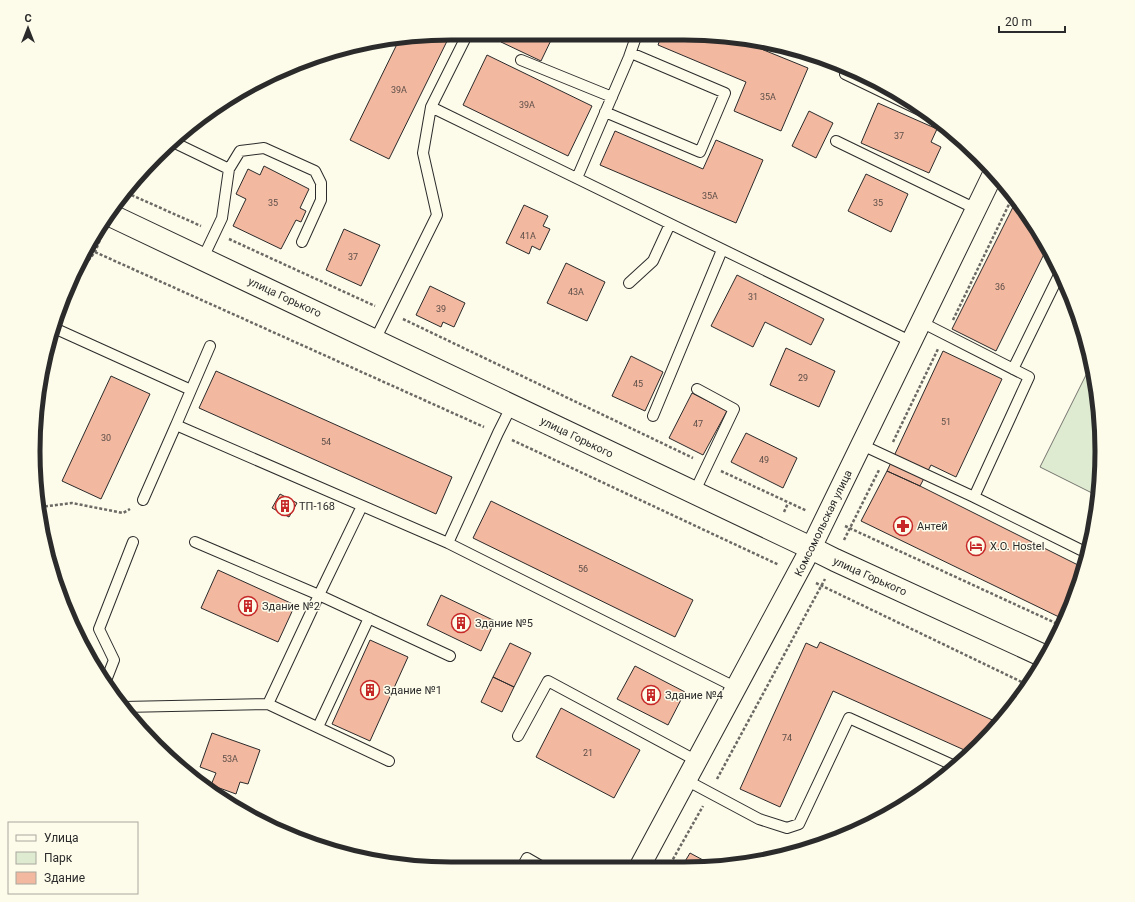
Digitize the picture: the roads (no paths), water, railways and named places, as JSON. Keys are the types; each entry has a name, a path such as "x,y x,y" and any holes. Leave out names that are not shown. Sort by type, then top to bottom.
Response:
{"street":[{"name":"Комсомольская улица","path":"642,862 798,574 991,178"},
{"name":"улица Горького","path":"114,216 835,560 1041,655"}],"lane":[{"path":"375,340 437,215 423,153 431,107 464,40"},
{"path":"577,178 631,53 635,40"},
{"path":"606,112 700,152 725,93 631,53"},
{"path":"521,60 612,97"},
{"path":"844,74 896,99"},
{"path":"431,107 912,342"},
{"path":"836,141 976,209"},
{"path":"178,144 229,169"},
{"path":"202,258 222,218 229,169 240,151 264,148 315,171 321,183 322,200 302,242"},
{"path":"630,283 654,261 670,224"},
{"path":"654,416 722,250"},
{"path":"1013,369 1057,279"},
{"path":"921,322 1029,377 974,497"},
{"path":"59,330 191,390"},
{"path":"143,500 210,346"},
{"path":"694,493 734,409 697,389"},
{"path":"448,543 512,405"},
{"path":"176,425 448,543 737,688"},
{"path":"862,445 974,497 1082,551"},
{"path":"268,704 362,506"},
{"path":"108,677 114,660 99,629 133,542"},
{"path":"195,542 319,595 450,656"},
{"path":"318,727 369,618"},
{"path":"518,736 548,681 697,761"},
{"path":"130,707 268,704 389,761"},
{"path":"686,780 759,819 787,828 799,824 849,718 950,764"},
{"path":"525,862 527,858 534,862"}],"place":[{"name":"ТП-168","path":"285,506"},
{"name":"Антей","path":"903,526"},
{"name":"X.O. Hostel","path":"976,546"},
{"name":"Здание №2","path":"248,606"},
{"name":"Здание №5","path":"461,623"},
{"name":"Здание №1","path":"370,690"},
{"name":"Здание №4","path":"651,695"}]}
